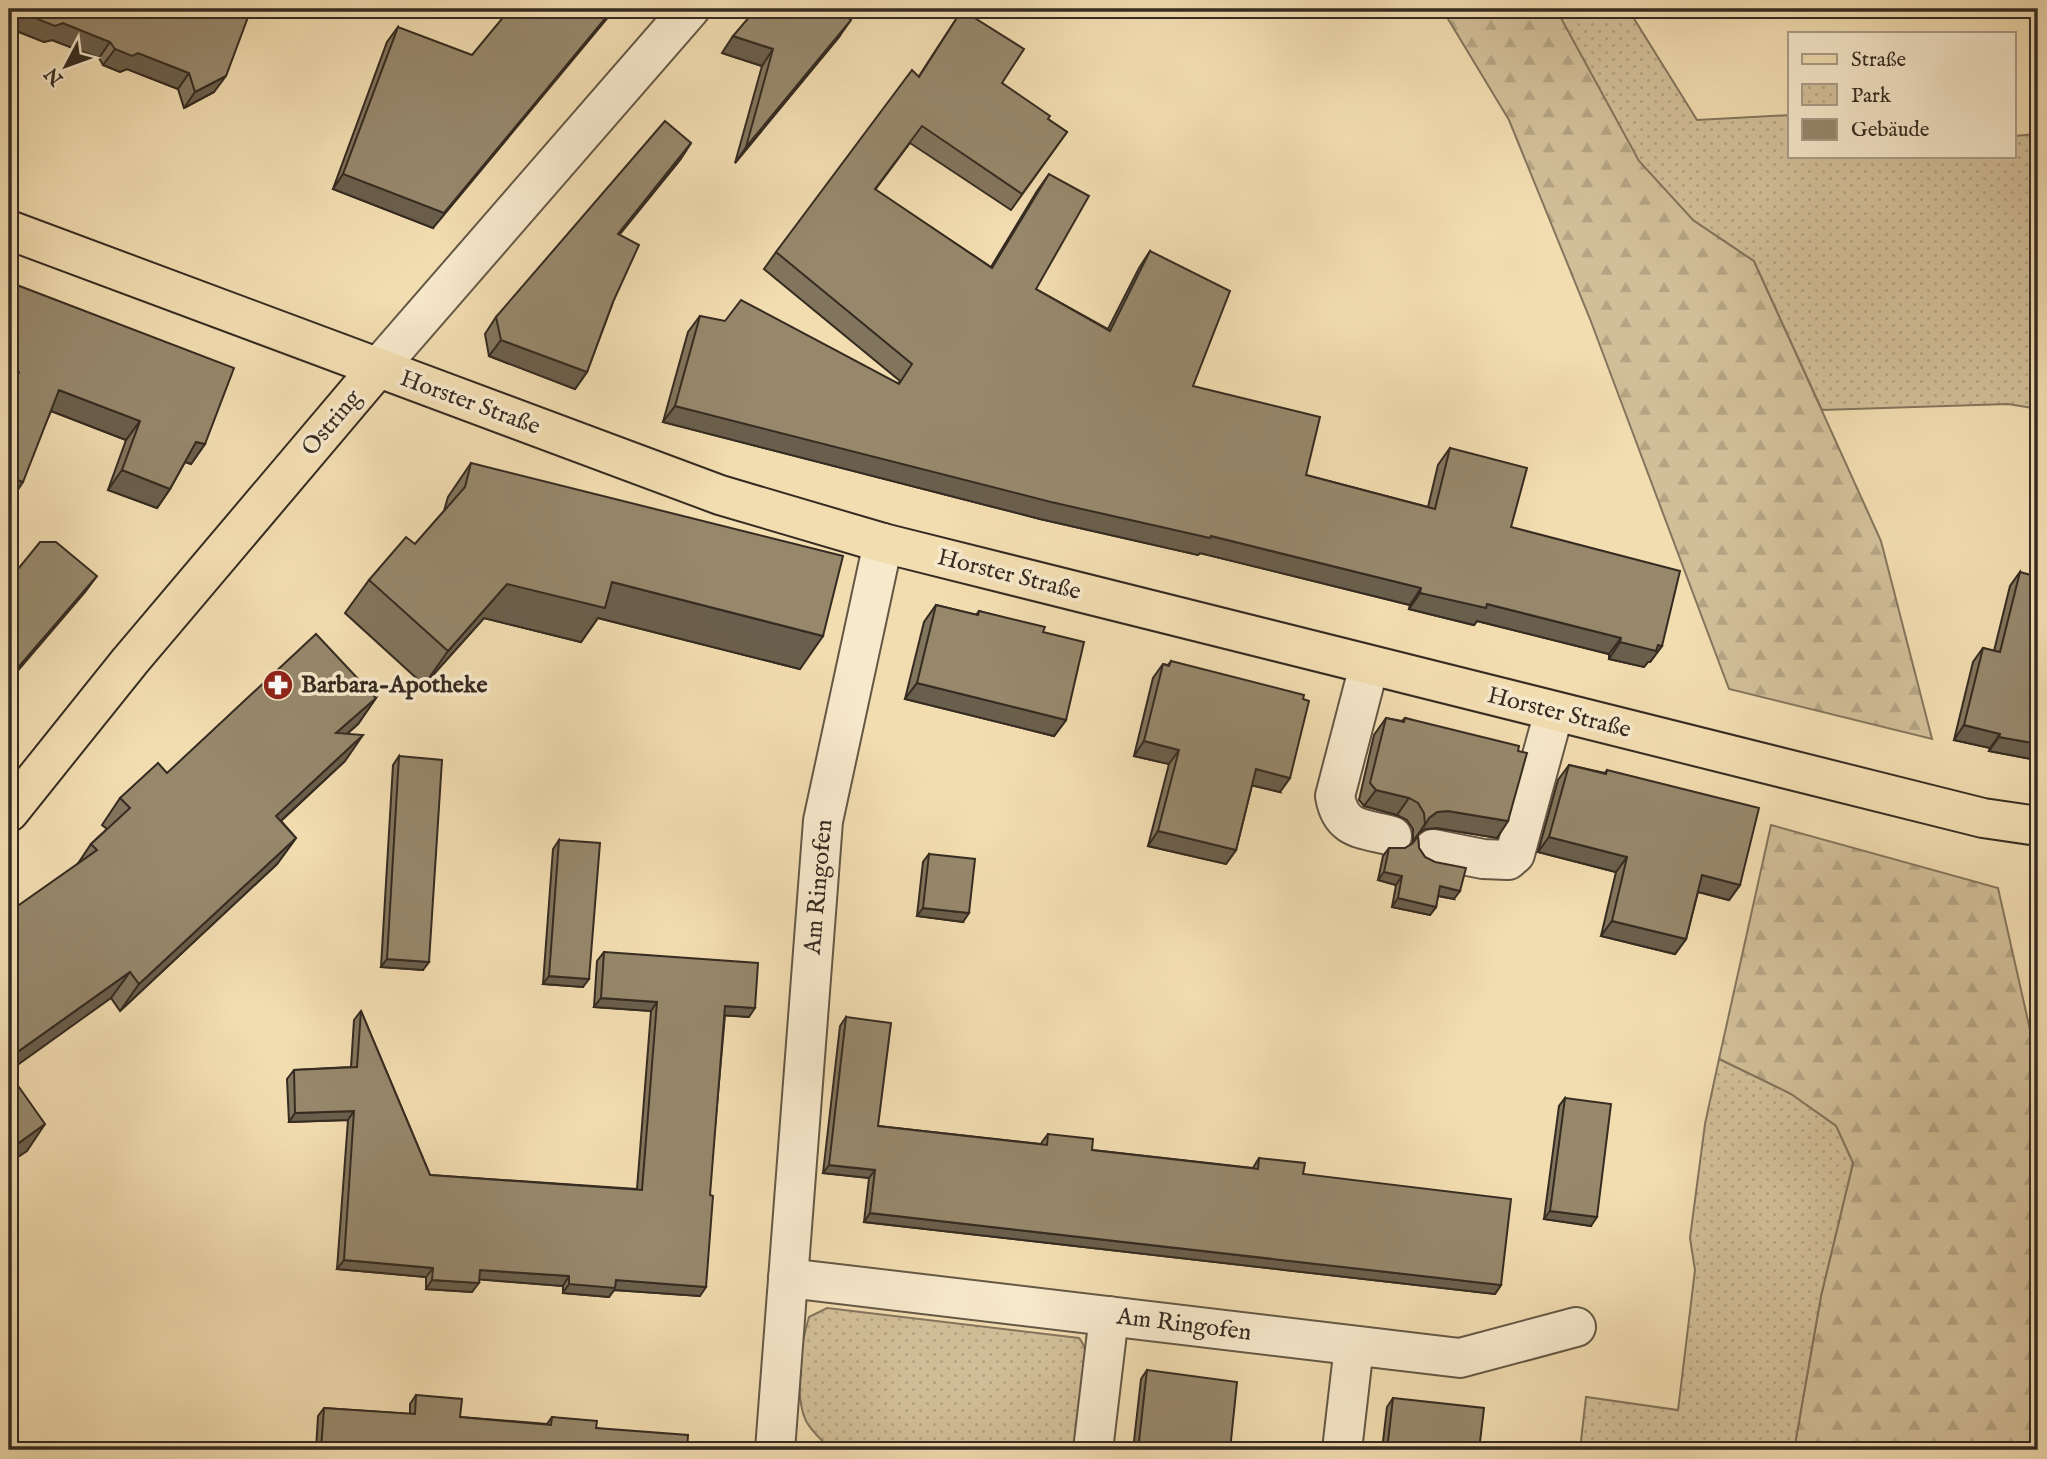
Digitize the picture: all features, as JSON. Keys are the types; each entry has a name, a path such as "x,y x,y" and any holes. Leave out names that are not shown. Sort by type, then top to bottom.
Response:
{"main road":[{"name":"Horster Straße","path":"9,230 719,495 883,543 1369,666 1983,818 2038,826"},
{"name":"Ostring","path":"9,812 130,661 377,369"}],"street":[{"name":"Ostring","path":"377,369 690,9"},
{"name":"Am Ringofen","path":"775,1450 823,821 883,543"},
{"path":"1369,666 1335,796 1338,812 1348,824 1392,836"},
{"path":"1433,849 1483,859 1508,860 1515,854 1554,712"},
{"name":"Am Ringofen","path":"788,1278 1461,1359 1576,1327"},
{"path":"1093,1450 1109,1316"},
{"path":"1342,1450 1354,1346"}],"green space":[{"path":"1442,9 1556,9 1693,220 1754,261 1881,541 1932,739 1729,689 1590,319 1509,120"},
{"path":"1556,9 1628,9 1697,120 1788,115 1788,158 2016,158 2016,136 2038,134 2038,409 2008,404 1822,410 1754,261 1693,220 1639,161"},
{"path":"1771,825 1998,888 2038,1065 2038,1450 1794,1450 1821,1296 1853,1163 1836,1126 1791,1094 1719,1059"},
{"path":"1719,1059 1791,1094 1836,1126 1853,1163 1821,1296 1794,1450 1580,1450 1586,1397 1678,1410 1695,1270 1690,1238 1705,1124"},
{"path":"827,1308 1079,1338 1088,1361 1086,1408 1080,1450 831,1450 806,1421 800,1398 801,1355 809,1317"}],"building":[{"path":"13,9 251,9 226,76 195,92 189,73 138,53 132,56 115,49 110,42 63,23 55,26"},
{"path":"510,9 613,9 444,213 343,174 398,27 472,55"},
{"path":"756,9 837,9 851,20 746,147 773,49 733,36"},
{"path":"962,10 1024,49 1002,83 1050,116 1048,119 1067,132 1022,194 922,126 875,189 992,268 1049,174 1089,196 1036,289 1110,331 1150,251 1230,291 1193,386 1320,417 1306,475 1435,509 1450,448 1527,468 1511,527 1680,571 1662,646 1658,645 1656,651 1620,642 1621,638 1487,604 1486,608 1420,593 1421,588 1211,536 1210,538 1051,502 675,406 700,316 725,321 741,300 899,384 912,364 776,252 912,70 919,77"},
{"path":"665,121 691,143 618,234 639,245 613,302 587,372 501,340 496,317"},
{"path":"9,282 234,368 205,444 196,442 170,489 122,470 140,421 59,390 23,482 9,477 9,398 19,372 9,368"},
{"path":"471,463 843,556 823,636 612,582 605,608 507,584 448,651 369,580 406,537 415,544 465,487"},
{"path":"40,542 56,542 97,576 9,678 9,580"},
{"path":"2020,572 2038,577 2038,744 1999,737 2000,734 1964,725 1983,648 2000,652"},
{"path":"936,605 978,615 979,611 1045,627 1043,632 1084,642 1066,720 917,683"},
{"path":"316,634 376,698 336,733 363,735 276,816 296,838 139,984 130,972 9,1058 9,912 97,850 91,844 130,808 120,798 158,763 167,773"},
{"path":"1171,661 1304,695 1303,699 1309,701 1290,778 1256,769 1236,850 1158,831 1179,750 1144,741 1163,664 1169,666"},
{"path":"1386,718 1404,722 1405,718 1519,746 1518,751 1527,753 1508,821 1448,811 1437,812 1425,825 1424,813 1418,803 1409,798 1376,790 1370,783"},
{"path":"399,756 442,760 429,962 387,959"},
{"path":"1569,765 1606,774 1607,770 1759,808 1740,885 1702,875 1686,939 1612,921 1627,857 1549,837"},
{"path":"1418,836 1419,848 1425,857 1435,862 1466,868 1460,891 1440,886 1436,907 1398,898 1402,876 1384,872 1389,848 1405,848"},
{"path":"559,840 600,843 589,979 549,976"},
{"path":"929,854 975,859 969,913 923,908"},
{"path":"604,952 758,963 755,1008 725,1006 710,1195 713,1196 706,1287 616,1280 615,1288 569,1284 569,1276 480,1270 479,1283 432,1280 433,1268 344,1260 354,1111 295,1113 294,1070 357,1067 361,1011 430,1175 642,1190 657,1002 601,998"},
{"path":"846,1017 891,1023 878,1126 1047,1145 1048,1134 1093,1139 1092,1150 1258,1169 1259,1158 1305,1163 1303,1174 1511,1199 1501,1285 870,1213 875,1170 829,1165"},
{"path":"9,1073 45,1124 9,1150"},
{"path":"1565,1098 1611,1104 1597,1217 1550,1211"},
{"path":"1147,1370 1237,1382 1230,1450 1138,1450"},
{"path":"416,1395 462,1399 460,1417 551,1425 552,1417 597,1421 596,1428 688,1435 687,1450 321,1450 324,1408 415,1414"},
{"path":"1393,1398 1484,1408 1479,1450 1387,1450"}],"place":[{"name":"Barbara-Apotheke","path":"278,685"}]}
